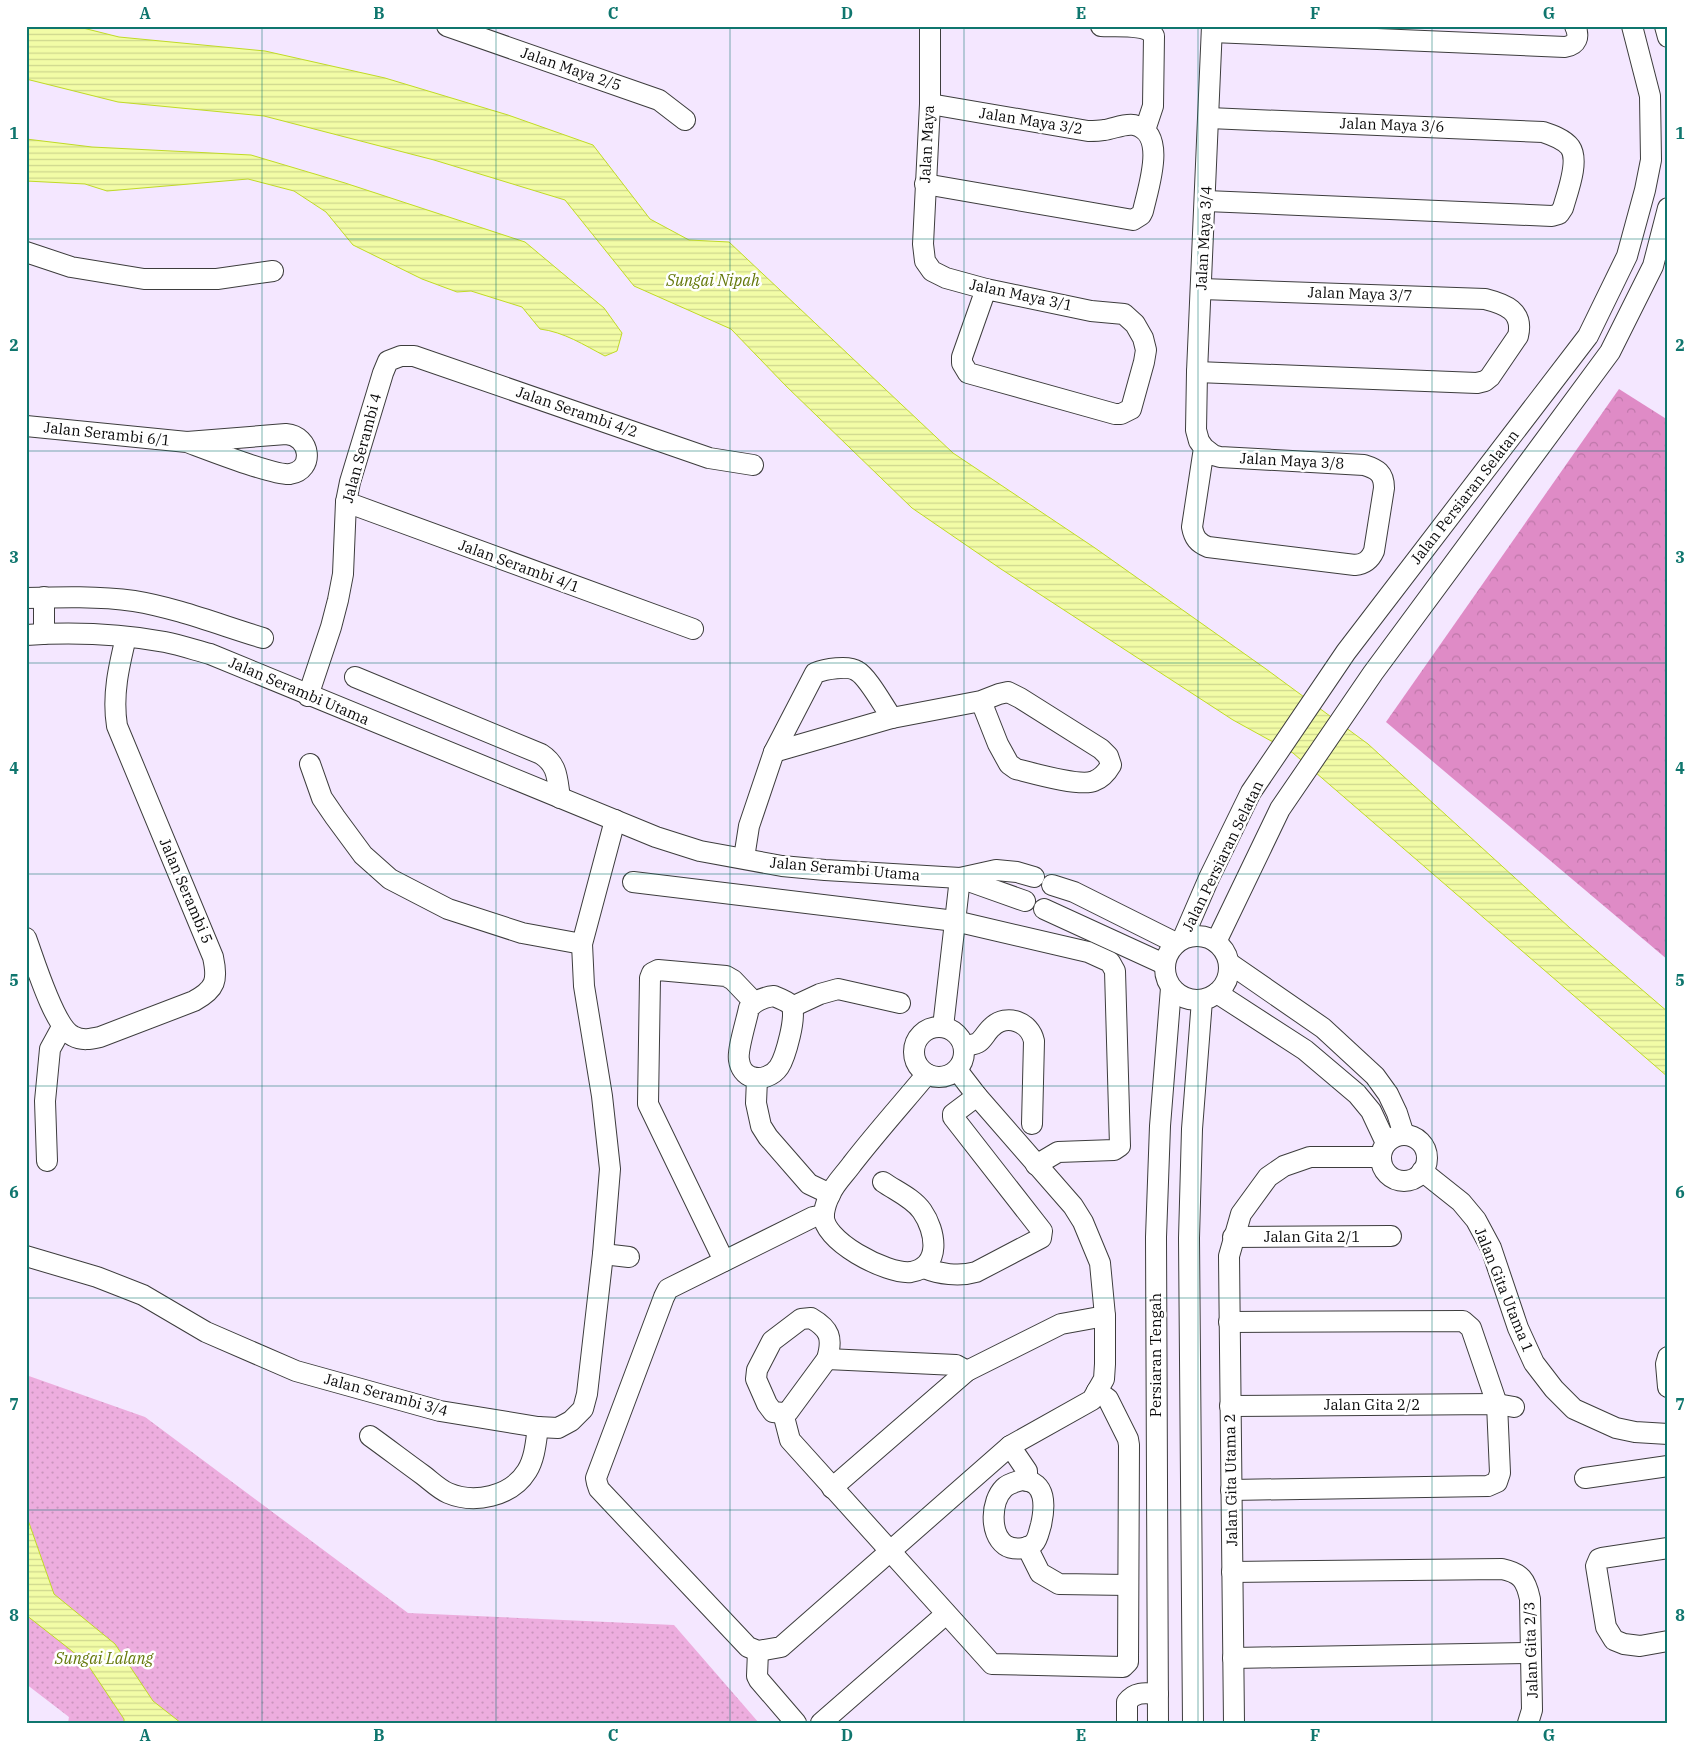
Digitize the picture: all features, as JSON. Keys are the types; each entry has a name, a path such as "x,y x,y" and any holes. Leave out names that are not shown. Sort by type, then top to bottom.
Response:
{"street":[{"name":"Jalan Maya","path":"924,261 925,184 930,104 930,26"},
{"path":"925,184 1133,220 1138,218 1143,211 1153,163 1154,144 1139,128 1153,106 1154,36 1152,31 1142,27 1101,26"},
{"path":"1212,29 1565,47 1571,46 1576,42 1578,36 1575,26"},
{"name":"Jalan Persiaran Selatan","path":"1180,941 1251,792 1346,652 1588,336 1627,256 1651,160 1650,96 1632,26"},
{"path":"1665,26 1668,37"},
{"name":"Jalan Maya 2/5","path":"451,27 659,100 685,120"},
{"name":"Jalan Maya 3/4","path":"1204,448 1199,441 1196,430 1197,372 1206,201 1212,29"},
{"name":"Jalan Maya 3/2","path":"930,104 1088,131 1139,128"},
{"name":"Jalan Maya 3/6","path":"1206,201 1552,216 1559,214 1563,208 1574,157 1570,147 1562,140 1542,132 1209,118"},
{"name":"Jalan Persiaran Selatan","path":"1216,942 1280,809 1372,673 1610,352 1653,266 1668,208"},
{"path":"26,252 71,267 144,279 217,279 273,271"},
{"name":"Jalan Maya 3/1","path":"924,261 932,271 946,278 986,289 1091,310 1124,314 1135,324 1144,338 1146,350 1131,409 1121,414 968,373 962,363 962,357 986,289"},
{"name":"Jalan Maya 3/7","path":"1197,372 1477,384 1490,377 1518,336 1520,329 1518,320 1508,307 1485,299 1202,289"},
{"name":"Jalan Serambi 4/2","path":"401,356 414,356 709,458 753,465"},
{"name":"Jalan Serambi 4","path":"308,696 332,627 343,574 346,502 350,482 383,373 388,362 401,356"},
{"name":"Jalan Serambi 6/1","path":"26,426 188,442 295,434 306,447 307,458 303,467 297,472 281,474 188,442"},
{"name":"Jalan Maya 3/8","path":"1204,448 1213,455 1220,457 1364,464 1374,468 1381,473 1384,480 1384,488 1372,557 1362,564 1208,547 1202,544 1196,540 1192,528 1204,448"},
{"name":"Jalan Serambi 4/1","path":"346,502 693,629"},
{"path":"35,634 35,598 102,599 133,601 164,608 263,638"},
{"path":"210,654 216,623"},
{"name":"Jalan Serambi Utama","path":"35,634 126,637 166,642 210,654 308,696 656,837 700,851 782,866 825,870 960,878 996,870 1017,872 1074,892 1180,941"},
{"name":"Jalan Serambi 5","path":"62,1027 72,1036 86,1040 100,1037 194,1001 206,995 214,985 216,971 213,957 117,726 114,696 126,637"},
{"path":"744,858 749,826 774,752 815,673 824,670 850,668 857,671 864,677 892,718"},
{"path":"355,678 541,754 550,760 555,769 560,798"},
{"path":"774,752 892,718 981,701 1008,692 1101,749 1108,756 1110,765 1106,773 1093,782 1077,781 1016,769 1009,764 998,744 981,701"},
{"path":"407,736 418,704"},
{"path":"310,764 322,798 334,817 363,855 390,879 448,909 522,933 582,944"},
{"name":"Jalan Serambi 3/4","path":"26,1256 97,1276 143,1295 206,1332 296,1371 440,1412 538,1427 558,1428 571,1422 583,1409 587,1394 603,1254 610,1169 602,1096 584,986 582,944 615,820"},
{"path":"943,1027 960,878"},
{"name":"Jalan Serambi Utama","path":"960,878 1026,902"},
{"path":"633,882 955,921 1088,952 1110,962 1114,967 1120,1146 1114,1150 1058,1152 1036,1165"},
{"path":"1044,909 1164,964 1167,981 1171,988 1185,998 1209,996 1305,1050 1357,1094 1371,1110 1383,1150 1382,1164 1390,1176 1396,1179 1410,1180 1422,1171 1426,1165 1426,1151 1418,1140 1404,1135 1391,1139 1383,1150"},
{"name":"Jalan Persiaran Selatan","path":"1164,964 1170,949 1180,941 1200,936 1216,942 1222,948 1229,963"},
{"path":"26,938 53,1009 62,1027 50,1049 45,1101 47,1161"},
{"path":"1193,1723 1189,1238 1192,1129 1209,996 1227,980 1229,963 1323,1028 1374,1076 1388,1094 1404,1135"},
{"path":"724,1261 648,1104 650,978 652,973 658,970 726,976 733,980 754,1002"},
{"name":"Persiaran Tengah","path":"1158,1723 1156,1237 1160,1126 1171,988"},
{"path":"792,1007 820,994 838,989 900,1003"},
{"path":"774,996 790,1004 793,1021 783,1059 775,1072 757,1079 747,1076 739,1061 750,1008 754,1002 764,997 774,996"},
{"path":"964,1046 980,1042 992,1026 999,1022 1015,1020 1030,1030 1034,1041 1032,1124"},
{"path":"943,1027 955,1032 960,1038 964,1046 964,1055 958,1070 950,1075 934,1077 920,1068 914,1054 915,1046 918,1038 924,1032 931,1028 943,1027"},
{"path":"824,1215 813,1217 668,1289 596,1478 599,1489 748,1647 758,1651 781,1646 1010,1446 1092,1400 1104,1379 1105,1316 1100,1264 1083,1222 1072,1206 977,1096 958,1070"},
{"path":"883,1182 914,1202 923,1212 933,1234 935,1245 932,1259 924,1268 912,1272 900,1272 885,1268 844,1246 825,1225 824,1215 830,1194 864,1149 927,1074"},
{"path":"757,1079 756,1103 761,1126 768,1137 809,1184 830,1194"},
{"path":"924,1268 936,1272 968,1274 976,1272 1041,1238 1042,1235 1042,1231 953,1117 954,1114 977,1096"},
{"name":"Jalan Gita Utama 2","path":"1234,1723 1229,1322 1229,1256 1233,1237 1241,1214 1268,1178 1284,1166 1310,1157 1383,1150"},
{"name":"Jalan Gita Utama 1","path":"1422,1171 1461,1202 1476,1220 1491,1248 1518,1328 1534,1363 1554,1389 1574,1409 1616,1428 1635,1432 1668,1434"},
{"name":"Jalan Gita 2/1","path":"1233,1237 1391,1236"},
{"path":"603,1254 629,1257"},
{"path":"832,1488 967,1371 1061,1324 1105,1316"},
{"path":"811,1318 824,1325 830,1335 829,1350 826,1359 788,1412 783,1413 773,1412 767,1404 756,1379 757,1370 772,1341 801,1319 811,1318"},
{"path":"1229,1322 1464,1321 1471,1328 1506,1406 1500,1473 1497,1482 1493,1485 1231,1490"},
{"path":"1668,1357 1666,1364 1668,1387"},
{"path":"826,1359 956,1365 967,1371"},
{"path":"783,1413 790,1440 992,1664 1123,1667 1128,1662 1129,1445 1128,1439 1108,1399 1097,1390"},
{"name":"Jalan Gita 2/2","path":"1230,1406 1506,1406"},
{"path":"370,1436 446,1492 463,1498 484,1498 498,1494 516,1484 527,1472 533,1458 538,1427"},
{"path":"1010,1446 1027,1471 1027,1481"},
{"path":"1584,1478 1668,1466"},
{"path":"1027,1481 1031,1481 1035,1485 1044,1501 1039,1534 1034,1543 1028,1547 1012,1548 1000,1540 994,1516 996,1503 1004,1488 1012,1483 1027,1481"},
{"path":"1028,1547 1040,1574 1059,1584 1128,1585"},
{"path":"1668,1548 1602,1558 1596,1562 1606,1627 1614,1640 1624,1644 1640,1646 1668,1641"},
{"name":"Jalan Gita 2/3","path":"1232,1572 1502,1569 1513,1572 1522,1578 1528,1587 1530,1599 1532,1710 1528,1723"},
{"path":"821,1723 946,1614"},
{"path":"758,1651 759,1680 796,1723"},
{"path":"1233,1658 1531,1653"},
{"path":"1127,1723 1127,1702 1131,1696 1138,1693 1158,1694"}],"shaded area":[{"path":"26,1375 145,1417 408,1613 674,1625 759,1723 68,1723 69,1717 26,1684"}],"green space":[{"path":"1619,389 1668,420 1668,960 1386,722"}],"water":[{"name":"Sungai Nipah","path":"26,26 75,26 119,37 265,51 385,78 508,115 593,145 650,219 689,240 729,242 953,453 1095,548 1368,744 1570,928 1668,1012 1668,1077 1293,753 1233,720 1001,569 912,508 786,386 731,329 634,286 565,200 434,160 264,116 118,102 26,79"},
{"path":"26,139 92,147 251,155 345,183 525,242 604,308 622,333 617,351 605,356 566,336 540,329 522,307 471,291 457,292 422,279 353,245 326,212 294,191 248,179 107,191 85,184 26,181"},
{"name":"Sungai Lalang","path":"26,1519 28,1520 54,1594 115,1644 153,1701 181,1723 124,1723 124,1719 86,1662 26,1615"}]}
